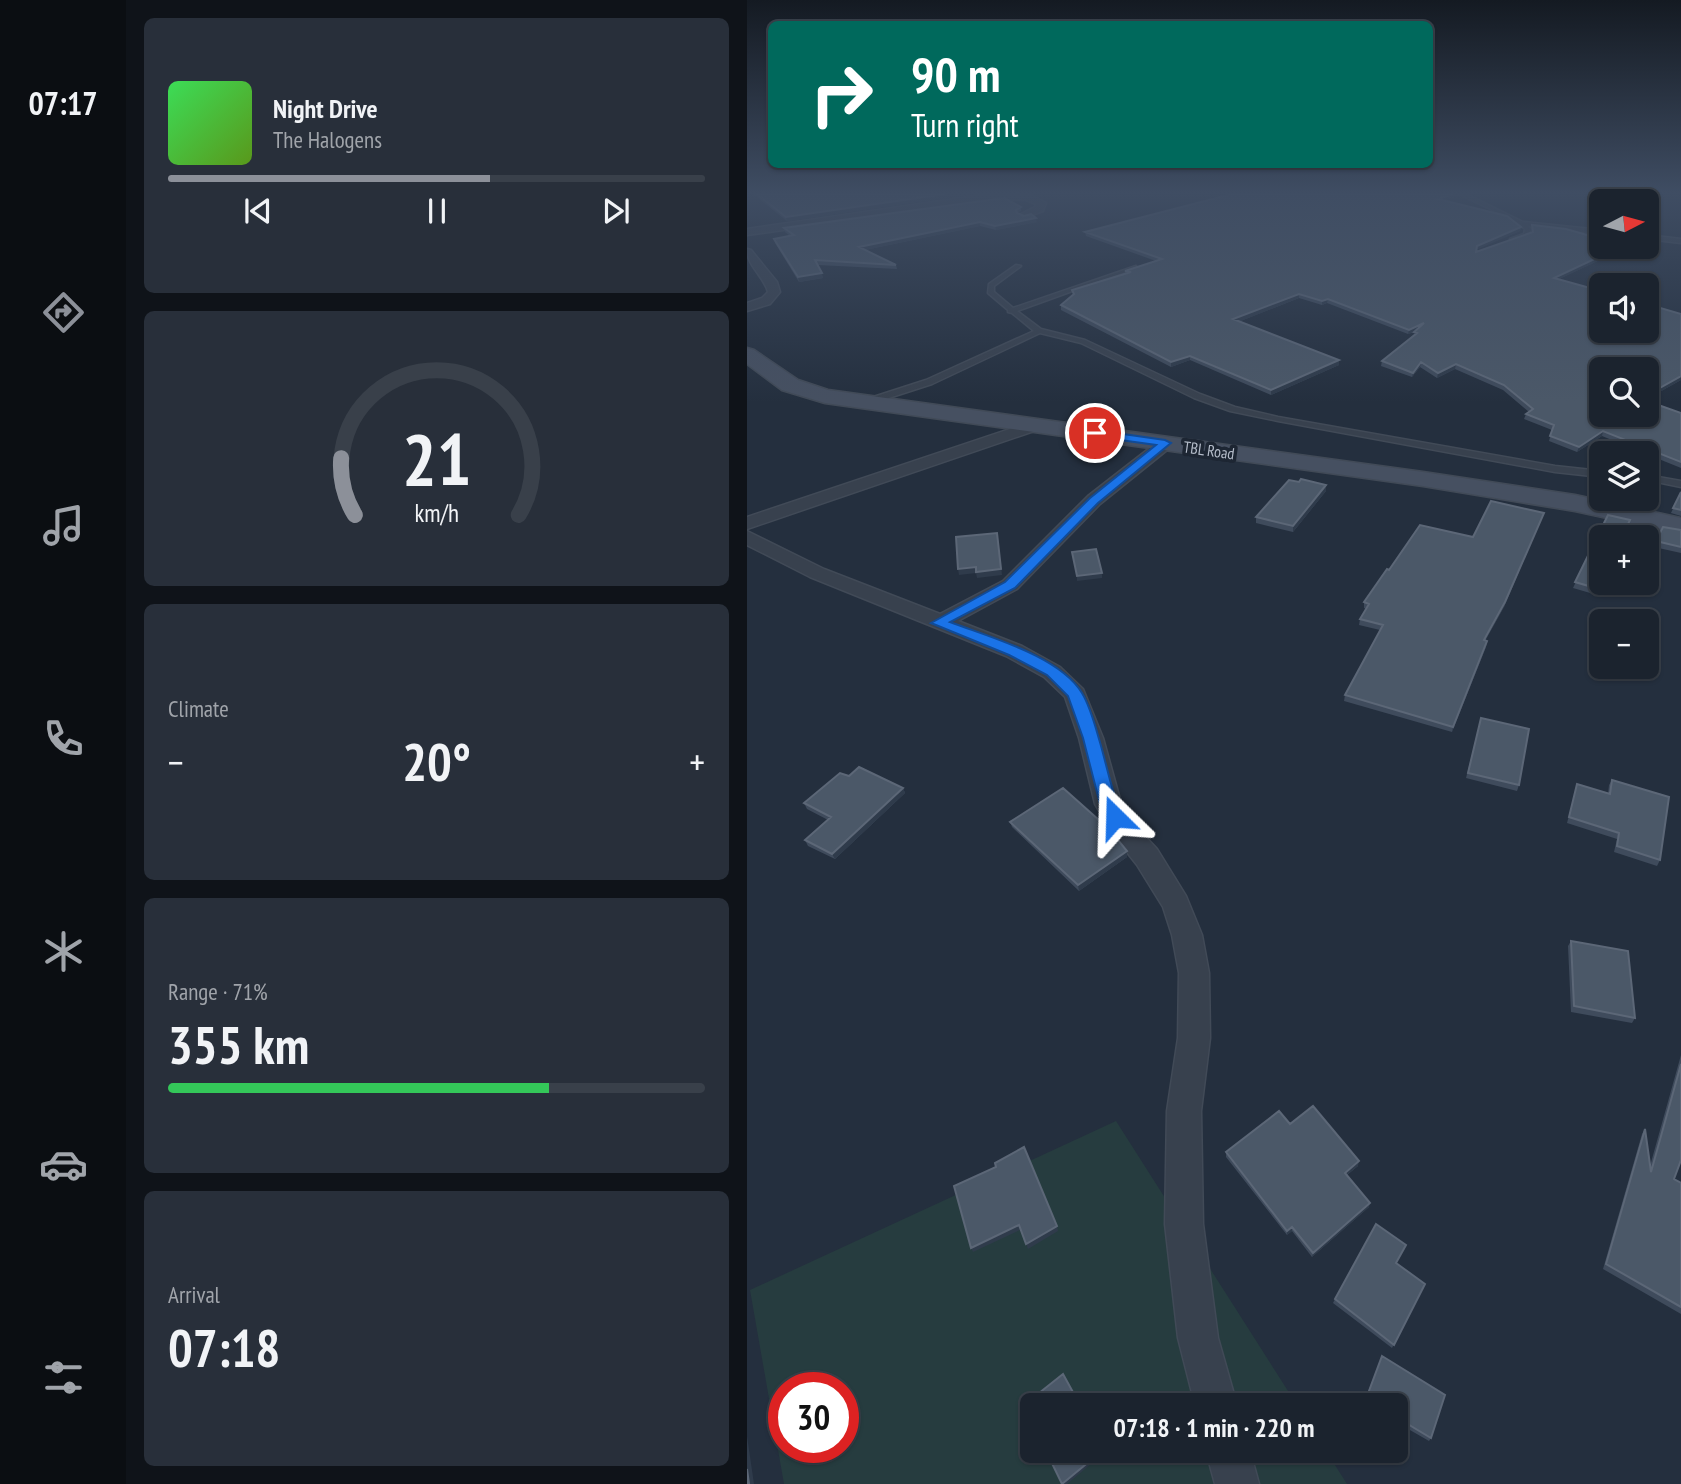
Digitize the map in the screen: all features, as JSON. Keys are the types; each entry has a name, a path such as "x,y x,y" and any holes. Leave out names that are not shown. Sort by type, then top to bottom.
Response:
{"street":[{"path":"747,307 766,301 774,292 771,282 756,263"},
{"name":"TBL Road","path":"747,354 791,385 825,396 1504,492 1615,511 1681,526"},
{"path":"747,523 1034,426"},
{"path":"938,623 1010,585 1094,500 1165,443"},
{"path":"747,537 817,573 1014,652 1052,672 1075,694 1091,738 1108,804 1123,829 1147,857 1176,904 1187,935 1194,973 1194,1038 1184,1111 1185,1224 1198,1338 1212,1393"},
{"path":"1231,1463 1237,1484"}],"lane":[{"path":"1018,266 991,285 990,293 1010,311 1039,331 1083,341 1197,396 1233,409 1555,469 1589,473"},
{"path":"1010,311 1134,267"},
{"path":"866,402 929,382 1039,331"},
{"path":"1659,480 1681,484"}],"green space":[{"path":"1116,1121 1289,1393 1020,1393 1020,1463 1334,1463 1347,1484 784,1484 780,1463 859,1463 859,1372 768,1372 768,1393 750,1290"}],"building":[{"path":"789,263 817,263 822,273 798,277"},
{"path":"1149,263 1585,263 1554,278 1589,288 1589,343 1659,343 1659,308 1681,314 1681,376 1659,388 1659,357 1589,357 1589,427 1659,427 1659,405 1681,413 1681,462 1659,453 1659,441 1628,441 1603,431 1579,447 1550,436 1554,425 1526,414 1533,409 1504,385 1456,364 1438,373 1421,362 1413,373 1382,361 1417,333 1414,332 1424,323 1409,330 1328,299 1322,301 1299,294 1233,319 1339,360 1271,390 1190,356 1171,362 1061,305 1074,294 1072,290 1131,272 1125,271"},
{"path":"1301,479 1326,485 1293,526 1256,517 1289,480 1299,482"},
{"path":"1681,492 1681,510 1673,508"},
{"path":"1491,501 1544,513 1505,602 1484,640 1487,641 1453,727 1345,695 1383,625 1360,619 1369,604 1364,602 1420,525 1473,537"},
{"path":"1608,515 1630,520 1628,525 1603,525"},
{"path":"1663,527 1681,530 1681,547 1659,542"},
{"path":"997,533 1001,569 976,572 976,567 958,569 956,537"},
{"path":"1096,549 1102,573 1077,576 1072,552"},
{"path":"1589,554 1589,586 1575,582"},
{"path":"1481,718 1529,729 1519,785 1468,773"},
{"path":"859,767 903,788 832,854 805,840 831,817 804,803 840,773 849,776"},
{"path":"1612,780 1669,797 1660,860 1617,846 1619,833 1569,817 1577,784 1610,794"},
{"path":"1063,788 1109,829 1127,851 1078,885 1010,822"},
{"path":"1571,941 1628,951 1635,1018 1574,1006"},
{"path":"1681,1064 1681,1160 1674,1179 1681,1183 1681,1307 1606,1264 1645,1129 1651,1172"},
{"path":"1313,1106 1359,1161 1345,1173 1370,1203 1313,1253 1292,1227 1287,1231 1226,1152 1279,1111 1290,1124"},
{"path":"1024,1147 1057,1226 1026,1244 1019,1225 971,1248 954,1186 996,1167 995,1163"},
{"path":"1376,1224 1406,1245 1396,1263 1425,1284 1394,1345 1335,1299"},
{"path":"1382,1356 1445,1395 1431,1438 1408,1424 1408,1393 1368,1393"},
{"path":"1063,1374 1073,1393 1039,1393"},
{"path":"1052,1463 1087,1463 1062,1484"}],"route":[{"path":"1095,433 1165,443 1094,500 1010,585 938,623 1014,652 1052,672 1075,694 1091,738 1108,804 1115,817"}]}
